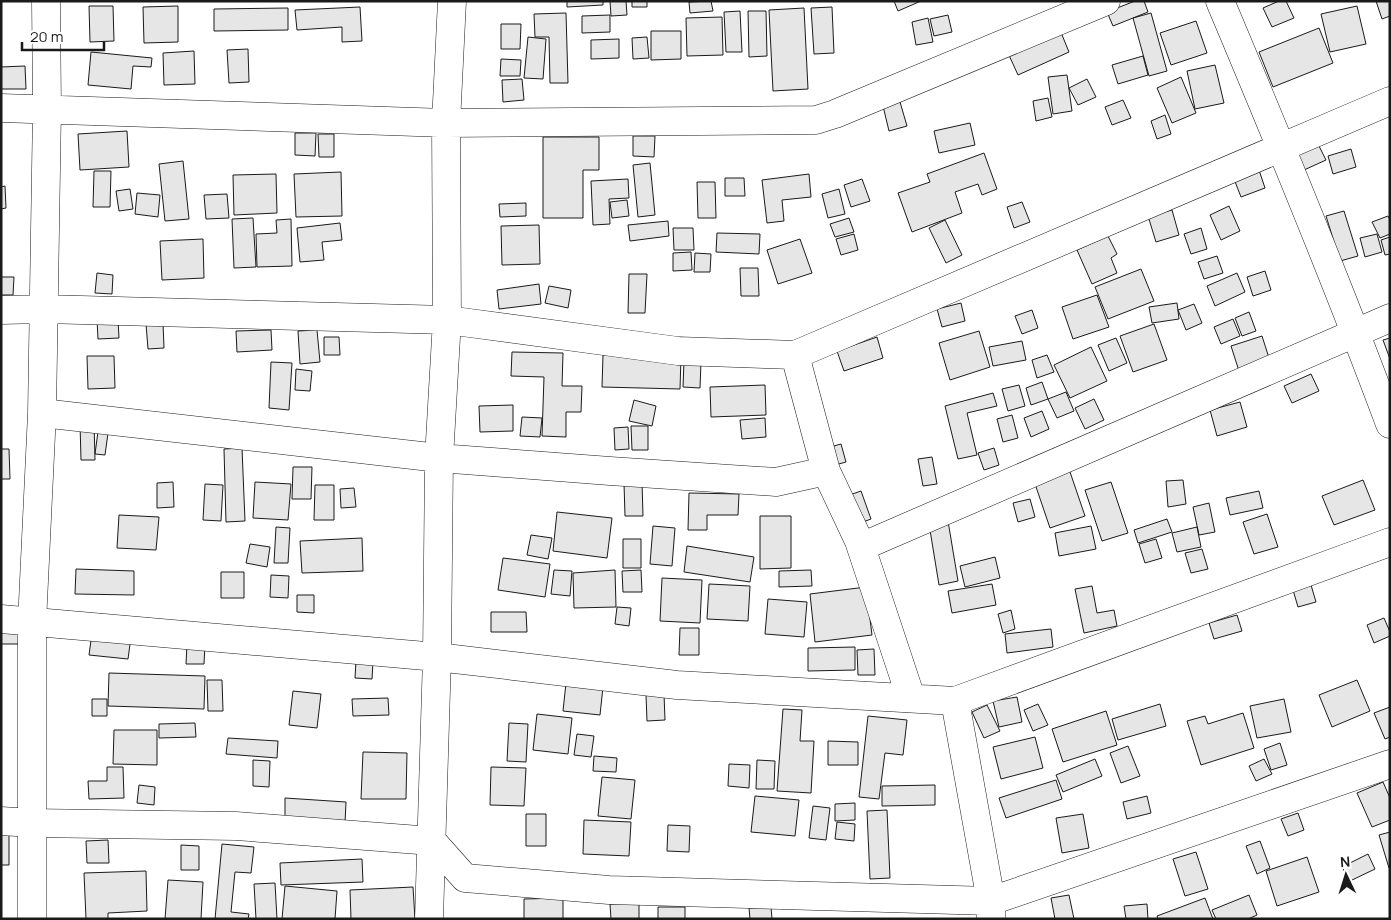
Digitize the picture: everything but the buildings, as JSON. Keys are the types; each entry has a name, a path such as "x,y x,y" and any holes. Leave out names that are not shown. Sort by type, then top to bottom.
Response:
{"street":[{"path":"32,919 32,623 42,413 47,110 46,1"},
{"path":"429,919 439,458 447,320 446,124 452,1"},
{"path":"1,108 446,124 816,120 835,114 1106,1"},
{"path":"1220,1 1281,147 1390,424"},
{"path":"1,310 44,309 447,320 678,351 795,355 1390,101"},
{"path":"861,547 1390,318"},
{"path":"795,355 826,471 861,547 911,698"},
{"path":"42,413 439,458 776,482 826,471"},
{"path":"1,620 436,658 677,685 955,701 1390,542"},
{"path":"955,701 991,910"},
{"path":"1,820 32,823 236,826 432,841 465,878 609,890 991,910 1390,764"}]}
